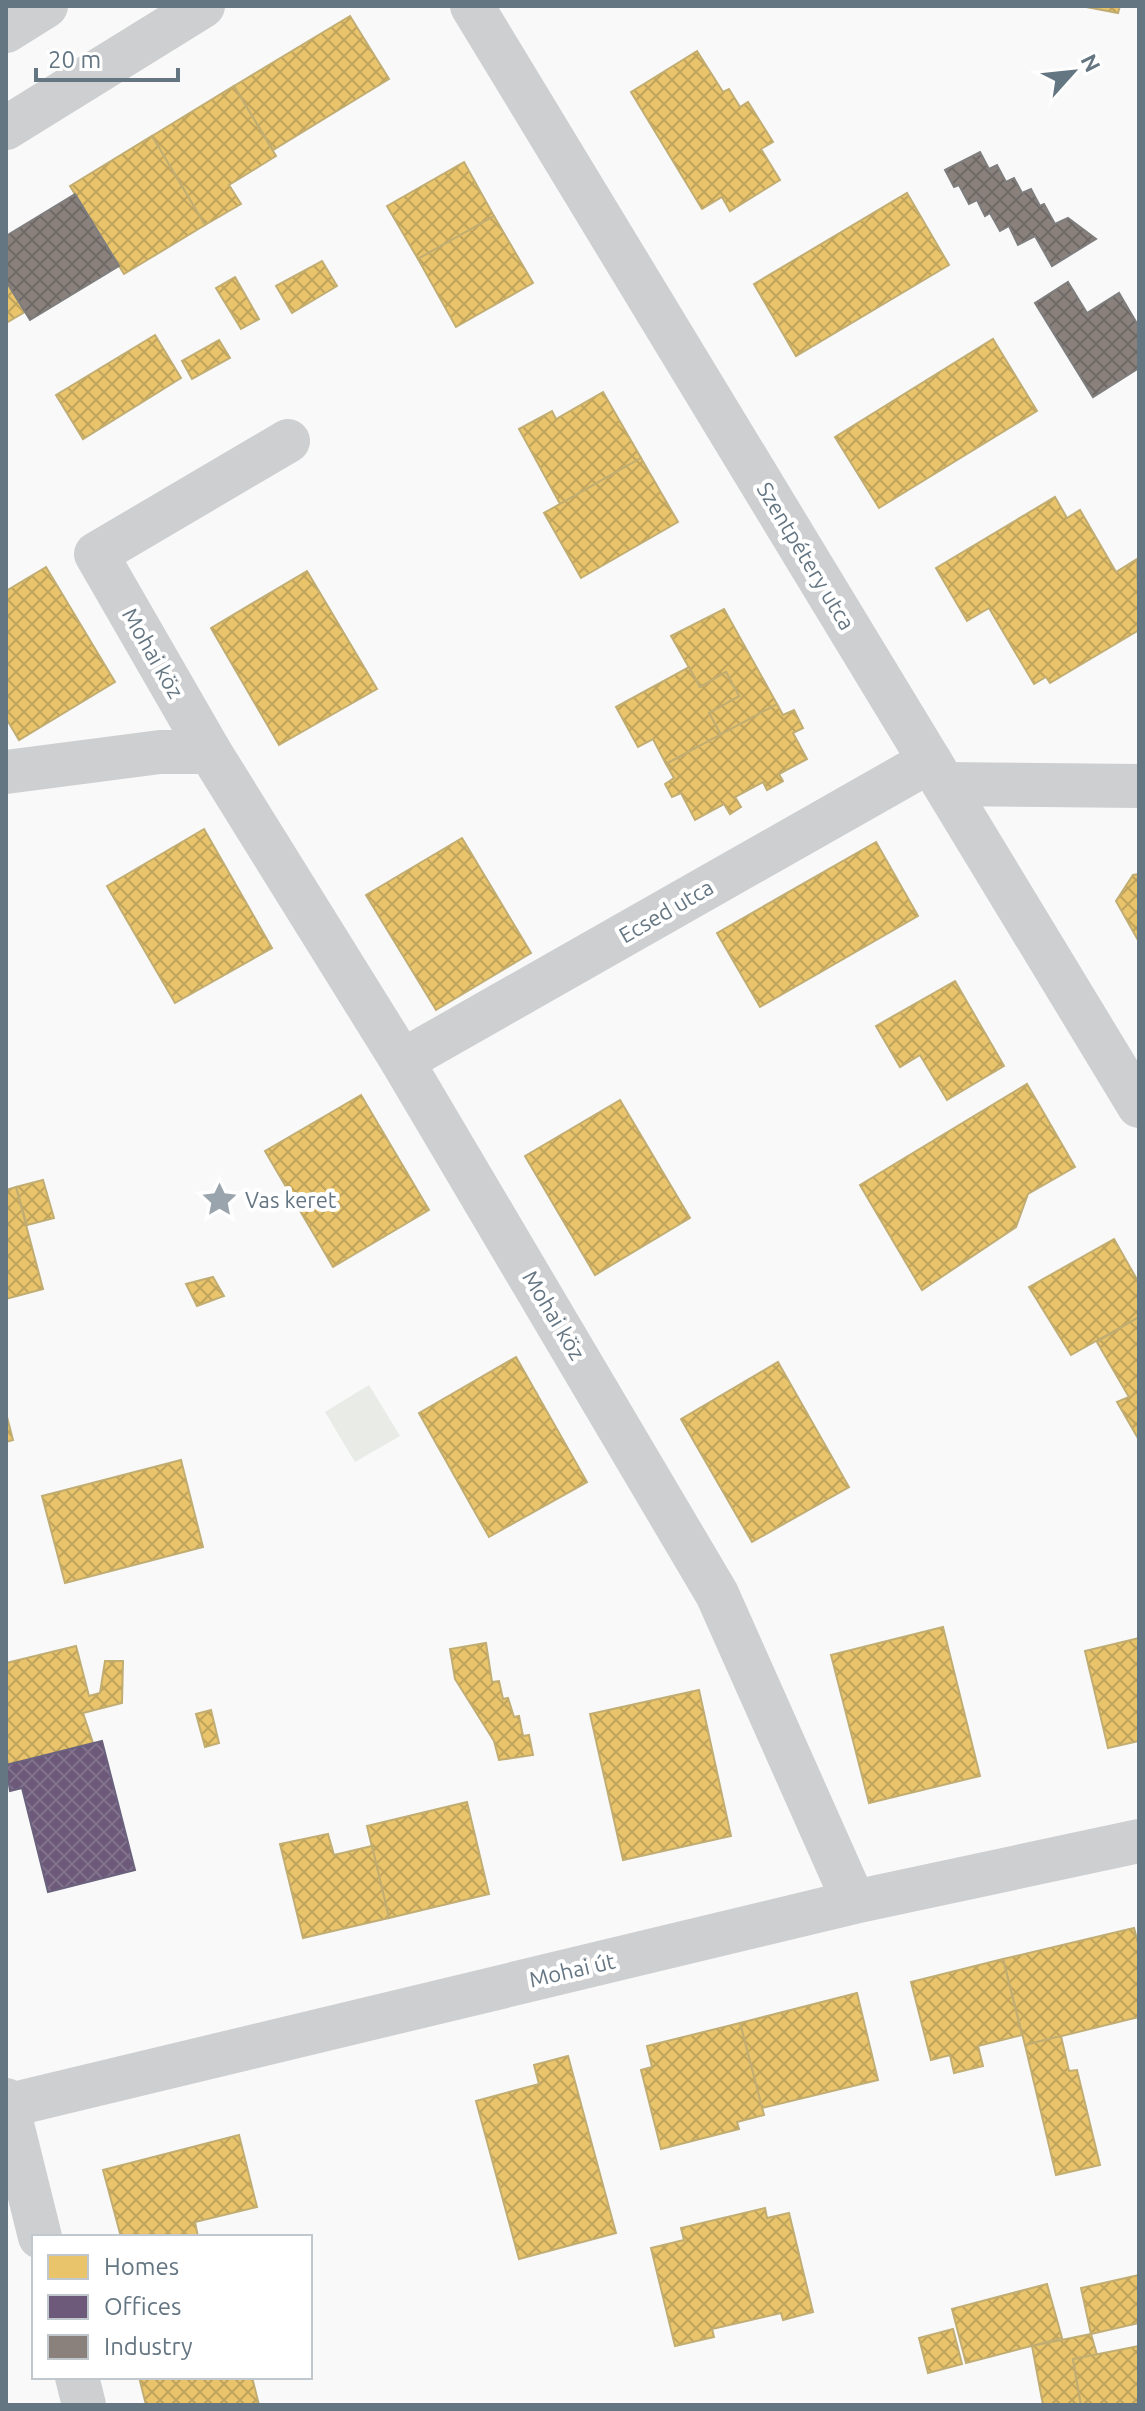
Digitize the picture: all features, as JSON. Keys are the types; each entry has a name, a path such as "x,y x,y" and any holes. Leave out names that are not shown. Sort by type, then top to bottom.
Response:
{"street":[{"path":"6,128 203,6"},
{"name":"Szentpétery utca","path":"472,6 1139,1106"},
{"name":"Mohai köz","path":"288,441 96,554 210,752 402,1061 717,1594 854,1902"},
{"path":"6,772 160,752 210,752"},
{"path":"938,773 1139,786"},
{"name":"Ecsed utca","path":"402,1061 938,773"},
{"name":"Mohai út","path":"7,2104 854,1902 1139,1841"},
{"path":"7,2104 40,2235"},
{"path":"78,2379 84,2405"}],"shaded area":[{"path":"369,1385 400,1436 355,1462 325,1412"}],"building: Homes":[{"path":"1081,6 1120,6 1118,13"},
{"path":"350,16 389,79 273,150 234,86"},
{"path":"697,51 723,92 729,89 740,107 748,102 773,142 761,149 780,180 730,211 722,197 702,209 631,92"},
{"path":"234,86 276,156 229,185 241,204 205,225 152,136"},
{"path":"152,136 205,225 124,274 70,186"},
{"path":"464,162 494,216 418,259 387,206"},
{"path":"907,193 949,265 796,356 754,284"},
{"path":"494,216 533,283 456,327 418,259"},
{"path":"322,261 337,286 292,313 276,286"},
{"path":"235,277 259,319 241,329 216,288"},
{"path":"6,281 25,312 6,323"},
{"path":"155,335 181,378 83,439 56,395"},
{"path":"993,339 1037,411 879,508 835,437"},
{"path":"219,340 230,358 192,379 182,361"},
{"path":"603,392 641,458 560,504 519,429 552,411 556,419"},
{"path":"641,458 678,522 581,578 544,513"},
{"path":"1055,497 1067,518 1080,510 1116,572 1137,559 1139,630 1050,683 1046,677 1034,684 989,608 967,621 936,568"},
{"path":"46,567 115,682 19,740 6,718 6,591"},
{"path":"307,571 377,689 279,745 211,628"},
{"path":"724,609 777,704 721,735 709,713 739,696 726,672 700,687 671,636"},
{"path":"689,667 700,687 726,672 739,696 709,713 721,735 666,764 653,739 638,747 616,707"},
{"path":"777,704 783,715 794,710 803,728 793,733 807,759 779,774 783,781 767,790 763,782 735,797 741,807 730,814 724,804 695,820 681,793 672,797 665,784 674,778 666,764"},
{"path":"204,829 272,948 175,1003 107,886"},
{"path":"462,838 531,953 436,1010 366,895"},
{"path":"876,842 918,916 760,1007 717,933"},
{"path":"1139,874 1139,942 1116,901 1133,875"},
{"path":"955,981 1004,1066 947,1100 920,1055 900,1067 876,1026"},
{"path":"1027,1084 1075,1167 1028,1194 1016,1227 922,1290 860,1185"},
{"path":"361,1095 429,1210 333,1267 265,1151"},
{"path":"620,1100 690,1218 595,1275 525,1156"},
{"path":"43,1180 54,1218 27,1225 16,1187"},
{"path":"16,1187 43,1289 6,1299 6,1190"},
{"path":"1114,1239 1139,1283 1139,1317 1071,1355 1029,1287"},
{"path":"213,1277 224,1296 197,1306 186,1284"},
{"path":"1139,1317 1139,1440 1117,1402 1129,1397 1097,1342"},
{"path":"516,1357 587,1482 489,1537 419,1413"},
{"path":"778,1362 849,1487 752,1542 681,1419"},
{"path":"6,1413 13,1440 6,1442"},
{"path":"181,1460 203,1547 65,1583 42,1496"},
{"path":"943,1627 980,1776 869,1803 831,1655"},
{"path":"1139,1638 1139,1741 1108,1748 1085,1651"},
{"path":"486,1643 492,1682 499,1681 503,1699 508,1698 514,1717 519,1716 523,1736 529,1735 533,1755 499,1760 494,1741 455,1679 450,1649"},
{"path":"76,1646 89,1696 100,1693 105,1661 123,1661 122,1703 83,1713 93,1743 9,1765 6,1755 6,1663"},
{"path":"699,1690 731,1836 623,1860 590,1714"},
{"path":"211,1710 219,1743 205,1747 196,1714"},
{"path":"467,1802 489,1894 389,1918 367,1826"},
{"path":"328,1834 334,1855 372,1846 389,1918 303,1938 280,1844"},
{"path":"1134,1928 1139,1947 1139,2017 1025,2045 1003,1959"},
{"path":"1003,1959 1022,2035 978,2046 983,2066 954,2073 950,2055 931,2060 911,1982"},
{"path":"857,1993 878,2080 762,2108 740,2023"},
{"path":"740,2023 764,2115 737,2122 739,2129 661,2149 641,2070 652,2067 647,2046"},
{"path":"1061,2036 1069,2071 1077,2070 1100,2165 1056,2175 1025,2045"},
{"path":"568,2056 616,2233 519,2259 476,2101 539,2084 534,2065"},
{"path":"239,2135 257,2207 195,2222 198,2235 120,2235 103,2170"},
{"path":"765,2208 767,2218 789,2213 813,2312 783,2320 781,2313 712,2329 714,2337 675,2346 651,2248 684,2240 681,2228"},
{"path":"1139,2275 1139,2323 1091,2334 1081,2288"},
{"path":"1047,2284 1062,2338 966,2363 952,2309"},
{"path":"953,2329 962,2364 928,2373 919,2338"},
{"path":"1091,2334 1097,2355 1073,2359 1081,2405 1043,2405 1032,2346"},
{"path":"1139,2346 1139,2405 1081,2405 1073,2359"},
{"path":"140,2379 252,2379 259,2405 146,2405"}],"building: Offices":[{"path":"102,1741 135,1870 48,1892 22,1788 10,1791 6,1765"}],"building: Industry":[{"path":"980,152 989,169 997,165 1006,182 1014,178 1022,193 1031,189 1055,224 1068,218 1096,239 1052,266 1035,236 1018,245 1009,226 1000,231 990,213 985,216 977,200 969,204 959,185 954,187 945,170"},
{"path":"75,194 119,266 30,320 6,281 6,236"},
{"path":"1068,282 1087,313 1119,293 1139,327 1139,368 1093,397 1035,303"}],"place":[{"name":"Vas keret","path":"219,1200"}]}
